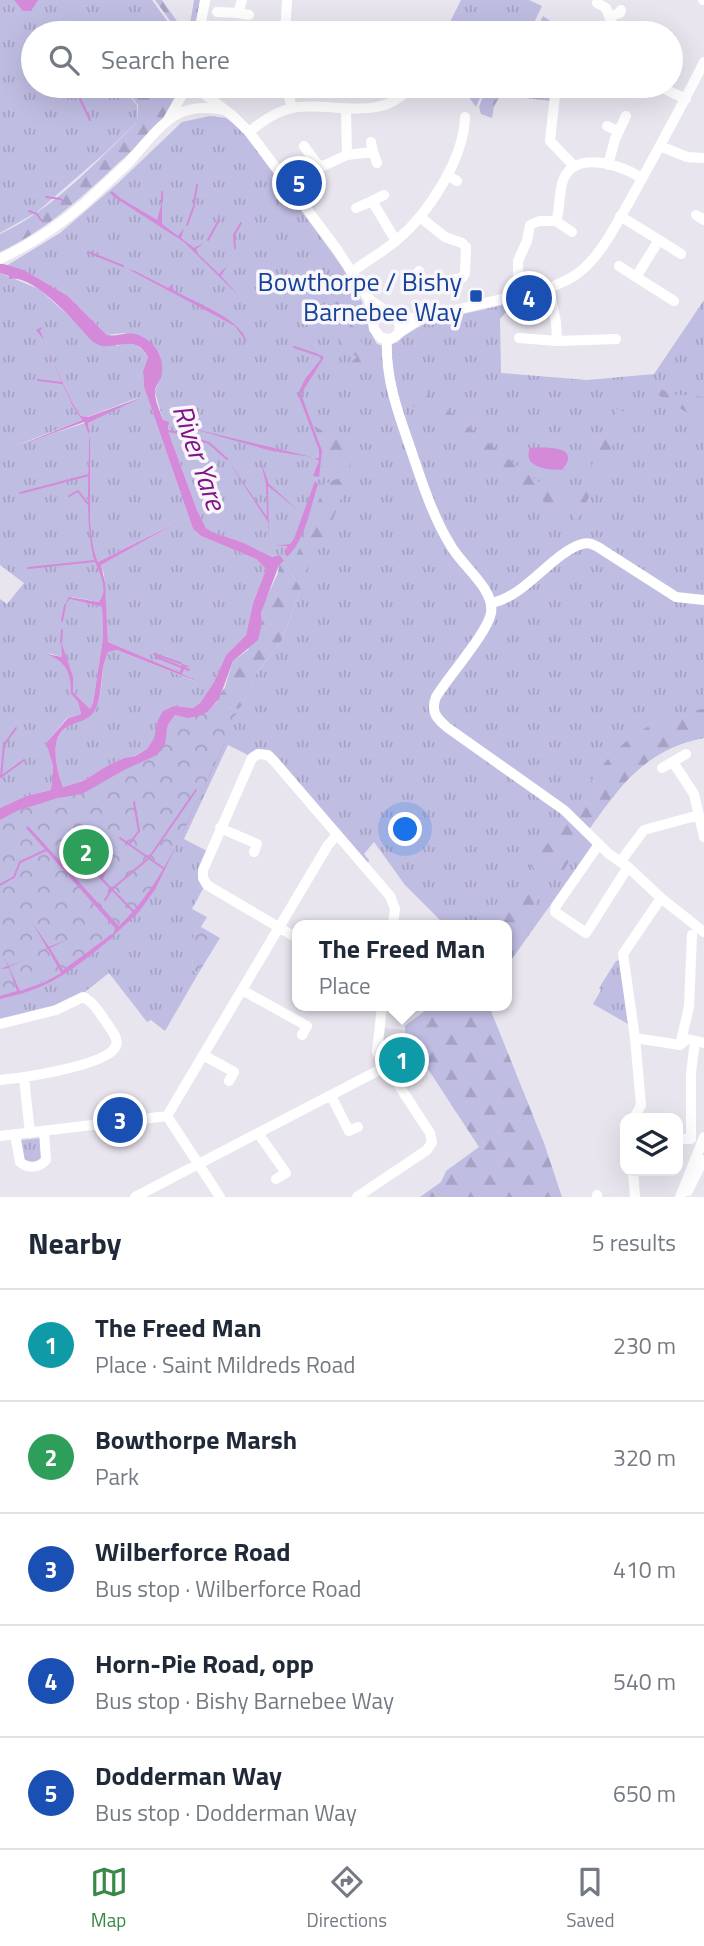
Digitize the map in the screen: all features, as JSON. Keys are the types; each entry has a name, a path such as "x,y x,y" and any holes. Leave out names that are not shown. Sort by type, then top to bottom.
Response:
{"street":[{"path":"201,21 205,0"},
{"path":"217,12 243,14 242,0"},
{"path":"286,21 287,0"},
{"path":"597,3 606,8 611,20 621,10"},
{"path":"399,331 421,318 549,288 569,280 584,269 624,219 642,179 700,78 704,62"},
{"path":"1,259 67,219 164,124 179,98"},
{"path":"183,98 182,104 193,109 226,110"},
{"path":"164,124 193,109 204,101 203,98"},
{"path":"212,98 249,132 352,272 369,299 376,333 387,339 396,336 400,325 394,316 369,299"},
{"path":"289,98 292,108"},
{"path":"249,132 265,119 292,108 306,106 363,109 396,98"},
{"path":"555,98 550,141 574,166"},
{"path":"346,110 347,155"},
{"path":"608,164 618,131 626,116"},
{"path":"352,272 396,241 420,217 447,176 458,150 465,117"},
{"path":"607,126 618,131"},
{"path":"304,146 317,164 323,166 372,147 377,163"},
{"path":"660,146 687,158 704,158"},
{"path":"556,221 564,179 574,166 589,163 608,164 631,170 642,179"},
{"path":"447,176 457,181"},
{"path":"356,208 384,195"},
{"path":"372,201 396,241"},
{"path":"408,288 419,276 429,284 462,278 465,273 466,247 445,237 420,217"},
{"path":"624,219 681,254"},
{"path":"523,293 518,275 518,261 527,242 528,224 556,221 572,232"},
{"path":"636,277 659,240"},
{"path":"619,266 674,301"},
{"path":"549,288 557,341"},
{"path":"375,323 381,316 421,318"},
{"path":"526,334 544,342 616,339"},
{"path":"387,339 386,360 394,399 428,500 453,550 484,588 492,603 489,621 436,697 434,713 448,728 569,814 599,844 704,932"},
{"path":"492,603 509,597 573,548 587,543 598,547 676,597 704,600"},
{"path":"292,935 207,885 203,878 203,870 220,828 254,755 264,753 390,896 395,909 394,920"},
{"path":"662,768 686,754"},
{"path":"673,762 694,794 703,833"},
{"path":"599,844 556,906 555,912 586,933 644,830 699,815"},
{"path":"220,828 257,844"},
{"path":"167,1116 278,927 328,845 337,835"},
{"path":"637,1113 641,1105 623,954 661,898"},
{"path":"680,1045 689,1007 692,934"},
{"path":"691,976 704,977"},
{"path":"242,990 307,1027"},
{"path":"0,1024 56,1010 83,997 94,1005 114,1033 116,1044 114,1050 90,1062 24,1078 0,1080"},
{"path":"357,1197 427,1150 432,1142 430,1133 377,1052 381,1011"},
{"path":"635,1038 680,1045 687,1039 699,1042 691,1073 691,1139 683,1139"},
{"path":"203,1055 234,1073"},
{"path":"135,1197 385,1067"},
{"path":"24,1078 30,1133"},
{"path":"331,1096 349,1131"},
{"path":"0,1136 167,1116"},
{"path":"167,1116 220,1197"},
{"path":"15,1134 20,1161 29,1167 46,1160 44,1132"},
{"path":"258,1133 290,1170 276,1179"},
{"path":"680,1197 704,1137"},
{"path":"686,1197 704,1159"},
{"path":"692,1197 704,1159"},
{"path":"633,1176 635,1197"}],"shaded area":[{"path":"14,0 38,0 31,11 23,11"},
{"path":"112,191 157,220 162,202 162,224 178,236 184,228 181,238 194,248 204,243 196,249 198,254 219,274 227,266 221,276 239,296 184,242 114,197 110,193"},
{"path":"0,263 24,270 68,296 107,335 135,334 151,343 159,353 162,365 162,374 155,389 157,403 163,420 169,422 168,431 206,528 272,557 280,555 284,561 279,565 261,613 258,640 233,661 219,699 207,712 188,718 175,715 168,725 165,744 157,755 82,794 58,798 17,811 0,820 0,808 26,796 51,790 53,766 46,743 68,718 81,714 78,702 71,694 66,670 59,661 47,654 62,657 61,642 73,676 73,692 90,709 103,638 102,607 70,599 65,605 69,597 99,602 103,591 91,542 88,512 89,435 84,422 15,447 82,420 72,405 44,340 36,330 42,327 40,331 81,416 88,417 140,398 88,423 90,439 91,531 98,562 179,521 101,565 105,583 108,642 179,672 182,666 180,663 190,667 185,667 182,674 203,684 117,650 108,652 95,710 86,719 67,727 58,739 56,755 63,787 83,781 105,767 147,749 154,738 163,711 175,706 193,708 200,703 214,682 226,655 246,635 253,603 266,569 256,559 201,536 193,529 144,387 143,371 148,357 142,349 128,344 97,344 41,291 30,283 9,279 9,276 0,273"},
{"path":"128,269 168,288 173,284 173,290 237,326 247,343 235,326"},
{"path":"318,355 323,356 323,359 301,394 322,451 319,477 313,476 319,461 315,458 319,458 319,450 298,394 305,379 321,359"},
{"path":"186,427 312,457 272,451"},
{"path":"530,448 559,449 568,456 567,462 562,470 538,466 530,460"},
{"path":"227,459 267,517 266,484 261,462 269,484 299,511 268,486 269,539 268,522"},
{"path":"315,481 318,484 307,523 299,541 287,557 284,551 288,546 275,546 290,544 294,539"},
{"path":"28,826 119,926 153,886 178,843 156,888 138,913 115,934 115,928 26,828"},
{"path":"32,922 49,947 68,939 50,948 63,970 112,934 114,936 61,976 34,989 0,999 0,996 17,991 9,968 0,969 8,966 5,959 9,966 26,959 9,967 20,991 61,973 48,949 39,953 47,948"},
{"path":"385,1028 405,1030 422,1059 398,1076 382,1049"}],"green space":[{"path":"0,0 152,0 167,21 21,21 21,98 131,98 137,105 137,122 37,212 0,233"},
{"path":"155,0 162,0 177,21 170,21"},
{"path":"194,0 202,0 198,21 190,21"},
{"path":"461,0 529,0 542,6 535,21 450,21"},
{"path":"132,98 175,98 159,123 142,142 73,204 46,225 0,252 0,234 38,212 90,169 137,122 138,105"},
{"path":"470,98 480,98 476,107"},
{"path":"482,98 499,98 492,118 481,114 479,107"},
{"path":"525,98 551,98 551,101"},
{"path":"210,116 226,118 245,133 343,268 362,302 377,344 384,346 398,342 403,336 428,322 512,303 500,319 501,373 587,380 654,374 704,300 704,738 666,750 636,771 623,784 588,831 598,838 512,959 512,920 440,920 405,885 374,842 364,854 369,860 368,863 272,755 250,756 228,745 184,839 207,851 199,881 204,887 192,909 207,917 201,927 195,924 192,970 198,974 165,1031 151,1020 147,1022 109,973 81,995 58,1005 0,1020 0,820 17,811 58,798 245,701 253,678 282,640 301,589 280,555 272,557 206,528 168,431 169,424 163,420 155,392 162,371 159,354 124,333 107,335 68,296 24,270 6,266 60,233 117,184 182,122"},
{"path":"0,273 39,289 79,325 117,346 131,344 145,353 148,357 143,371 144,387 193,529 201,536 256,559 266,569 253,603 246,635 226,655 214,682 200,703 193,708 175,706 147,749 105,767 83,781 63,787 56,756 58,739 61,732 87,715 97,704 107,652 117,650 202,684 182,674 185,666 182,665 179,672 108,642 104,574 101,565 178,521 98,562 91,532 90,439 88,423 140,397 87,417 81,416 45,341 72,405 82,420 15,446 85,423 89,435 90,526 94,556 104,591 100,602 72,597 67,601 70,599 102,607 103,638 90,709 73,692 73,676 62,647 62,657 48,653 67,669 71,694 78,702 81,714 67,718 46,743 53,766 51,790 26,796 0,808 0,599 7,604 24,583 0,565"},
{"path":"338,300 371,359 358,372 347,366 357,357 339,344 337,333 323,318"},
{"path":"408,384 416,385 531,477 568,499 569,507 562,513 547,504 405,400 404,393"},
{"path":"651,384 671,394 704,397 704,423 647,388 647,385"},
{"path":"618,408 627,414 581,514 574,520 574,512 584,484"},
{"path":"314,426 356,450 350,468 321,471 322,448"},
{"path":"347,475 334,515 302,578 295,572 294,563 311,525 324,484"},
{"path":"284,561 301,589 282,640 253,678 245,702 238,709 228,707 217,700 225,687 233,661 248,650 262,623 261,613 265,601 279,565"},
{"path":"219,700 228,707 238,709 229,735 223,738 225,743 177,843 144,900 118,927 69,967 36,984 0,996 0,820 17,811 58,798 82,794 144,762 167,733 168,725 175,715 199,715"},
{"path":"704,709 704,738 679,745 657,756 637,771 603,808 562,873 554,879 542,876 530,866 573,811 599,770 620,746 659,721"},
{"path":"515,886 534,894 537,903 536,909 512,939 512,920 487,920 502,893"},
{"path":"194,923 220,938 198,974 192,970"},
{"path":"620,960 628,1024 593,1004 601,990 599,988 616,961"},
{"path":"424,1011 491,1011 544,1143 562,1197 420,1197 441,1182 446,1171 479,1147 405,1034 405,1026"},
{"path":"41,1138 42,1162 25,1163 21,1140"}],"waterway":[{"path":"80,98 90,120"},
{"path":"194,203 197,185"},
{"path":"162,192 162,202"},
{"path":"46,197 61,199 64,203"},
{"path":"187,225 194,206"},
{"path":"29,211 37,214 41,220"},
{"path":"208,240 219,220"},
{"path":"235,248 234,235 241,223"},
{"path":"88,252 123,266"},
{"path":"294,347 318,355"},
{"path":"38,380 62,383"},
{"name":"River Yare","path":"168,431 179,433"},
{"name":"River Yare","path":"181,434 209,443 227,459"},
{"path":"20,493 89,475"},
{"path":"69,496 78,491 89,505"},
{"path":"28,568 95,561"},
{"path":"62,621 65,605"},
{"path":"61,642 62,630"},
{"path":"154,654 180,663"},
{"path":"156,657 189,670"},
{"path":"1,777 4,745 16,728"},
{"path":"2,776 24,760"},
{"path":"105,900 112,889 149,858 196,790"},
{"path":"130,843 139,831 134,802"},
{"path":"120,838 163,868"},
{"path":"0,885 14,877 20,862 46,850"},
{"path":"102,878 111,859"},
{"path":"90,867 134,912"}],"place":[{"name":"Dodderman Way","path":"299,183"},
{"name":"Bowthorpe / Bishy Barnebee Way","path":"476,296"},
{"name":"Horn-Pie Road, opp","path":"529,298"},
{"name":"Bowthorpe Marsh","path":"86,852"},
{"name":"The Freed Man","path":"402,1060"},
{"name":"Wilberforce Road","path":"120,1120"}]}
